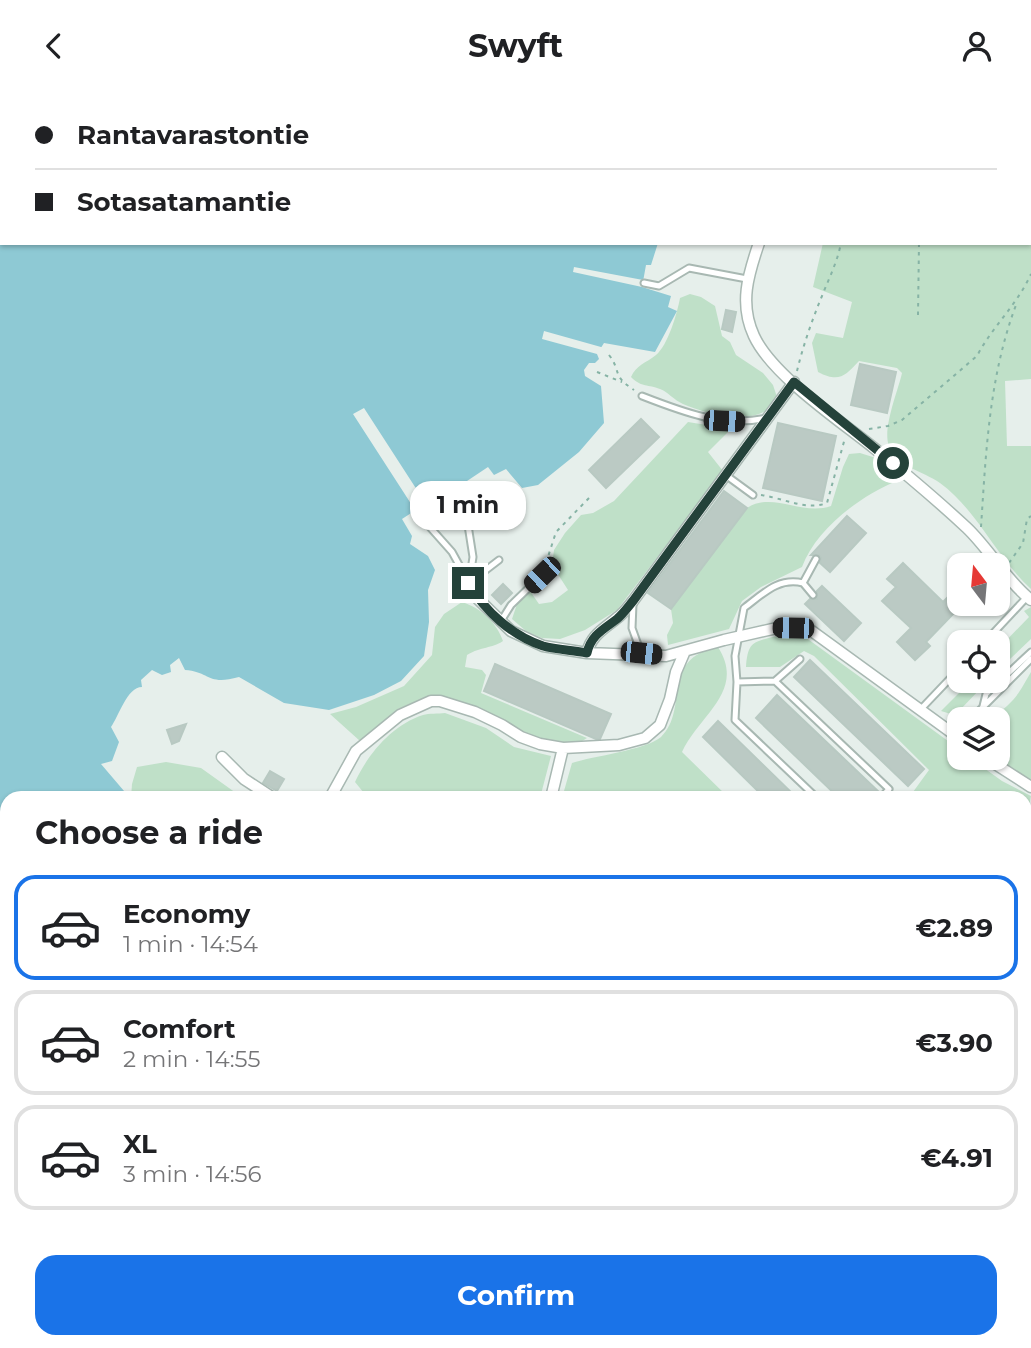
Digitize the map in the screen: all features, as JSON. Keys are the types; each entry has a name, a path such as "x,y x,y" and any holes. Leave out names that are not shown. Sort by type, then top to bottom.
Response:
{"street":[{"path":"758,245 747,279 745,296 747,320 765,357 929,493 989,553"},
{"path":"587,653 589,644 599,630 618,618 633,601 794,382"},
{"path":"1010,577 1029,599"},
{"path":"468,583 478,599 511,631 543,646 587,653 666,656 777,628 809,629 947,727"},
{"path":"334,791 356,751 400,716 431,702 440,701 475,712 521,737 563,748 619,745 645,738 660,725 685,650"},
{"path":"553,791 563,748"},
{"path":"222,757 244,779 262,791"},
{"path":"1005,770 1031,787"}],"lane":[{"path":"644,283 659,286 689,268 747,279"},
{"path":"642,396 673,408 724,421 748,422 769,417"},
{"path":"727,475 753,495"},
{"path":"468,583 473,557 465,506 486,486"},
{"path":"428,525 452,552 468,583"},
{"path":"803,583 816,559"},
{"path":"468,583 499,560"},
{"path":"501,621 511,605 544,570"},
{"path":"810,791 735,720 735,656 744,608 773,586 787,581 803,583 813,595"},
{"path":"997,630 1029,599"},
{"path":"633,601 632,628 641,653"},
{"path":"982,707 986,694 1031,652"},
{"path":"737,682 775,681 800,659"},
{"path":"983,707 1031,659"},
{"path":"775,681 889,789 887,791"},
{"path":"921,709 947,682"}],"path":[{"path":"794,382 803,349 838,261 841,245"},
{"path":"918,315 919,245"},
{"path":"980,542 989,411 1006,332 1017,301 1031,274"},
{"path":"753,495 804,505 818,506 827,503 848,427 870,430 902,419 977,356 982,345 1017,301"},
{"path":"609,355 622,382"},
{"path":"597,372 622,382 642,396"},
{"path":"544,570 556,532 589,498"},
{"path":"1010,562 1023,543 1027,519 1031,516"}],"green space":[{"path":"823,245 1031,245 1031,379 1005,381 1007,446 1031,446 1031,589 1010,566 1010,553 1000,553 953,494 940,483 904,464 893,453 887,439 888,430 902,373 897,368 859,361 841,376 831,377 818,372 812,343 816,333 843,338 852,302 813,287"},
{"path":"690,294 715,306 722,336 730,342 736,355 763,373 773,385 777,397 767,410 748,417 713,414 683,404 663,390 642,384 631,377 638,367 660,350 671,329 680,298"},
{"path":"688,422 731,429 708,452 723,471 617,610 585,630 560,639 542,638 526,631 512,619 517,604 530,591 539,604 552,602 568,590 552,565 554,550 565,533 581,515 593,513 614,501"},
{"path":"860,453 876,458 897,481 869,495 841,515 818,540 802,567 761,587 742,601 729,629 668,645 667,635 673,623 671,609 747,508 767,502 809,508 831,506 849,454"},
{"path":"462,602 487,617 497,628 503,641 467,655 465,667 482,670 486,675 481,693 587,738 579,743 556,743 531,737 508,722 470,705 428,696 398,709 360,741 330,714 356,707 404,686 432,655 435,627 444,614"},
{"path":"1031,607 1031,639 1010,659 1010,637 1029,617 1024,611"},
{"path":"777,636 805,637 947,740 947,770 987,770 1021,791 914,791 929,770 814,656 804,651 780,667 746,667 748,652 753,644"},
{"path":"718,647 725,663 727,677 717,702 682,752 722,791 564,791 572,763 644,746 661,737 674,713 682,673 688,662 700,653"},
{"path":"1031,672 1031,780 1010,767 1010,707 1006,707"},
{"path":"959,693 976,693 963,707 947,707 947,713 941,711"},
{"path":"445,713 486,728 514,747 551,756 542,791 362,791 355,782 374,751 391,733 425,714"},
{"path":"166,762 201,768 233,791 132,791 137,767"}],"water":[{"path":"0,245 657,245 651,265 646,265 642,287 671,296 668,307 677,311 655,352 604,343 597,354 599,359 595,363 589,363 584,370 585,376 601,386 604,423 579,452 538,485 522,488 506,469 494,475 488,467 428,507 425,504 402,519 412,536 410,544 428,556 435,570 428,590 429,622 424,656 401,681 374,695 329,710 284,703 239,677 221,680 185,670 179,658 170,665 171,672 162,675 152,670 141,680 142,687 128,697 111,727 119,742 112,761 101,764 124,791 0,791"}],"pier":[{"path":"574,267 643,280 642,287 573,272"},
{"path":"544,331 605,348 601,355 542,339"},
{"path":"364,408 430,510 425,508 417,513 353,414"}],"building":[{"path":"726,310 736,312 732,332 722,329"},
{"path":"860,364 896,372 887,413 851,405"},
{"path":"641,419 659,437 606,488 589,470"},
{"path":"778,423 836,436 822,501 763,488"},
{"path":"724,491 747,508 671,609 648,593"},
{"path":"847,516 866,533 830,572 820,563 819,555 811,555"},
{"path":"903,563 943,602 947,598 947,616 951,616 926,642 930,646 915,660 897,642 911,628 882,601 896,587 887,579"},
{"path":"503,584 512,593 501,604 492,595"},
{"path":"822,586 861,623 844,641 805,604 810,599 817,599 817,591"},
{"path":"810,660 924,769 908,786 794,677"},
{"path":"495,664 611,714 600,739 484,691"},
{"path":"777,695 878,791 832,791 756,718"},
{"path":"718,721 790,791 758,791 703,737"},
{"path":"186,724 179,741 172,744 167,730"},
{"path":"270,771 284,779 277,791 263,783"}],"route":[{"path":"468,583 478,599 511,631 543,646 587,653 589,644 599,630 618,618 633,601 794,382 893,463"}]}
